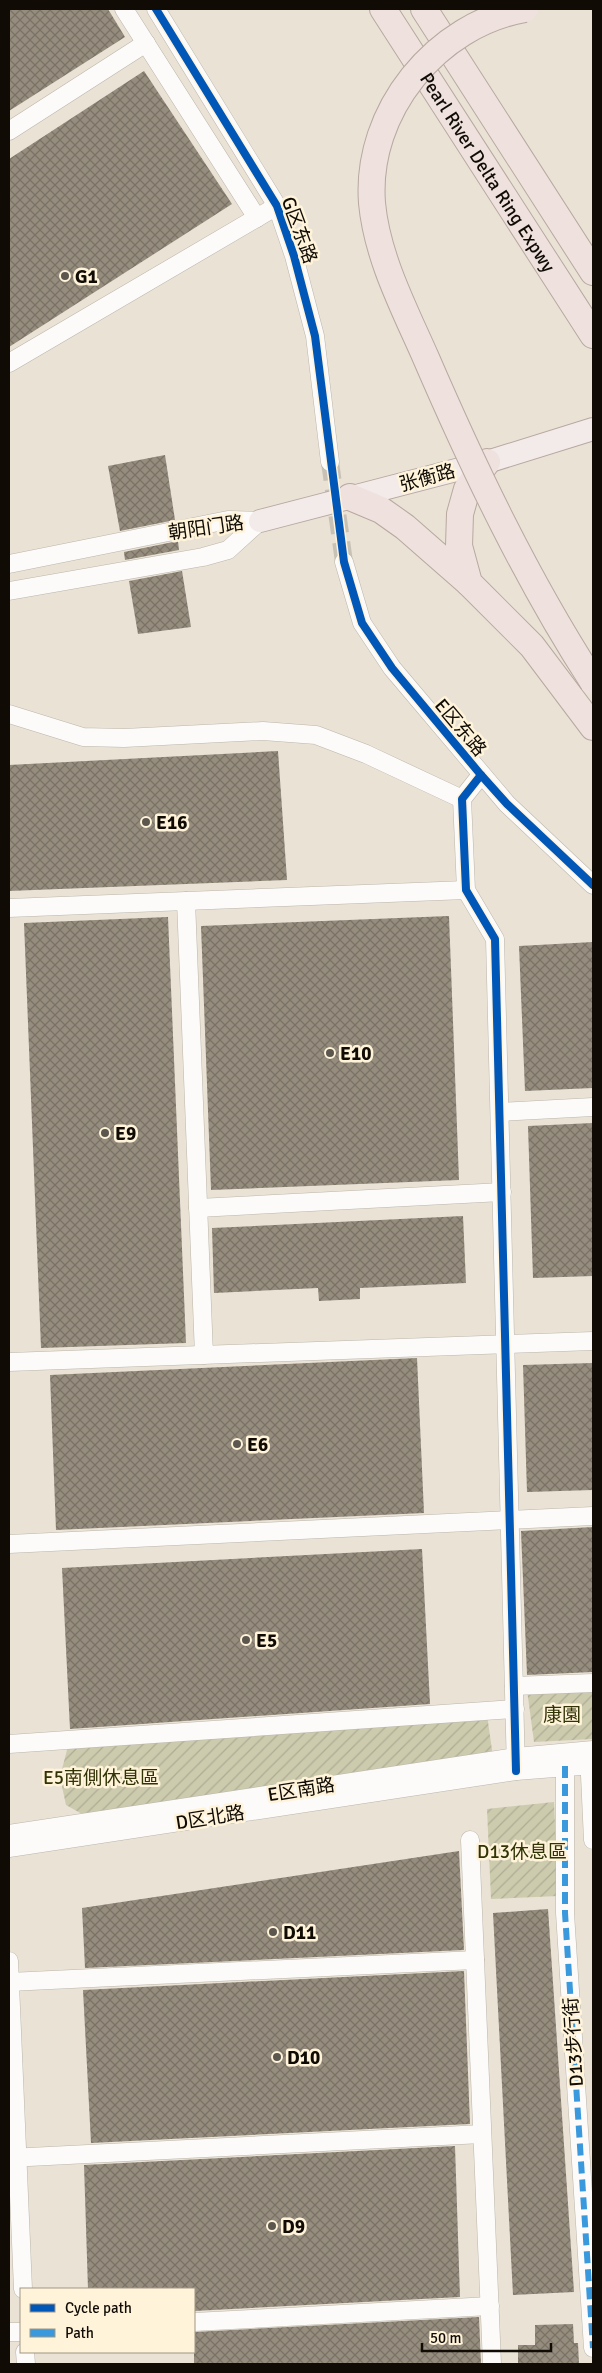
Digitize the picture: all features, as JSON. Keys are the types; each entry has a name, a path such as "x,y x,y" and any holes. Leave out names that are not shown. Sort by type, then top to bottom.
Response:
{"highway":[{"name":"Pearl River Delta Ring Expwy","path":"383,9 593,335"},
{"name":"Pearl River Delta Ring Expwy","path":"424,9 593,272"},
{"path":"525,9 509,12 471,28 433,54 407,83 384,126 374,167 372,202 379,244 394,286 453,420 520,557 593,682"},
{"path":"469,583 459,546 460,514 467,489 487,462"},
{"path":"350,497 381,510 405,527 469,583 532,646 593,727"}],"main road":[{"name":"张衡路","path":"260,521 487,462 593,429"}],"street":[{"path":"124,9 257,218"},
{"name":"G区东路","path":"156,9 277,206 294,256 315,336 330,462"},
{"path":"9,131 146,43"},
{"path":"9,364 277,206"},
{"name":"朝阳门路","path":"9,564 228,520 260,521"},
{"name":"朝阳门路","path":"9,591 203,557 228,550 260,521"},
{"name":"E区东路","path":"344,562 362,624 392,668 507,804 593,885"},
{"path":"9,714 83,737 124,738 263,731 316,736 366,754 462,799"},
{"path":"481,775 462,799 466,890 495,939 516,1764"},
{"path":"9,908 466,890"},
{"path":"186,901 204,1355"},
{"path":"500,1112 593,1106"},
{"path":"198,1208 502,1192"},
{"path":"9,1362 593,1342"},
{"path":"9,1544 593,1516"},
{"path":"514,1686 593,1683"},
{"path":"9,1744 515,1709"},
{"path":"591,1758 593,1840"},
{"name":"E区南路","path":"9,1834 516,1764 591,1758"},
{"name":"D区北路","path":"9,1848 516,1764 565,1766 591,1758"},
{"name":"D13步行街","path":"565,1766 565,1913 593,2348"},
{"path":"470,1840 492,2364"},
{"path":"9,1982 475,1960"},
{"path":"9,1961 13,2157 23,2288"},
{"path":"13,2157 482,2134"},
{"path":"195,2322 490,2306"}],"green space":[{"name":"康園","path":"593,1686 593,1739 534,1742 527,1690"},
{"name":"E5南側休息區","path":"487,1715 493,1757 82,1814 66,1805 60,1777 68,1746"},
{"name":"D13休息區","path":"554,1802 558,1896 491,1899 487,1809"}],"building":[{"path":"9,9 108,9 125,37 9,111"},
{"name":"G1","path":"144,71 232,204 9,347 9,159"},
{"path":"165,455 175,520 120,531 108,466"},
{"path":"178,541 179,550 125,560 124,552"},
{"path":"182,571 191,627 138,634 129,581"},
{"name":"E16","path":"278,751 287,880 9,891 9,765"},
{"name":"E10","path":"449,916 459,1180 211,1190 201,926"},
{"name":"E9","path":"168,917 186,1343 41,1348 24,923"},
{"path":"593,942 593,1088 525,1091 519,946"},
{"path":"593,1123 593,1276 533,1278 528,1126"},
{"path":"463,1216 466,1283 360,1288 360,1299 319,1301 318,1288 214,1293 212,1228"},
{"name":"E6","path":"417,1358 424,1513 56,1530 50,1375"},
{"path":"593,1363 593,1490 527,1492 523,1365"},
{"path":"593,1527 593,1672 527,1675 521,1531"},
{"name":"E5","path":"422,1549 430,1704 70,1729 62,1568"},
{"name":"D11","path":"459,1851 464,1950 85,1968 82,1908"},
{"path":"548,1909 574,2292 513,2295 493,1913"},
{"name":"D10","path":"464,1971 470,2124 91,2143 83,1990"},
{"name":"D9","path":"455,2146 460,2297 195,2311 195,2288 88,2288 84,2165"},
{"path":"479,2317 481,2364 194,2364 195,2332"},
{"path":"573,2324 574,2343 578,2343 579,2364 518,2364 518,2345 535,2345 535,2325"}],"tunnel":[{"path":"330,462 344,562"}],"marked path":[{"path":"565,1766 565,1913 593,2348"}],"cycle path":[{"path":"156,9 277,206 294,256 315,336 344,562 362,623 392,668 481,775 507,804 593,885"},
{"path":"481,775 462,799 466,890 495,939 516,1771"}],"place":[{"name":"G1","path":"65,276"},
{"name":"E16","path":"146,822"},
{"name":"E10","path":"330,1053"},
{"name":"E9","path":"105,1133"},
{"name":"E6","path":"237,1444"},
{"name":"E5","path":"246,1640"},
{"name":"D11","path":"273,1932"},
{"name":"D10","path":"277,2057"},
{"name":"D9","path":"272,2226"}]}
